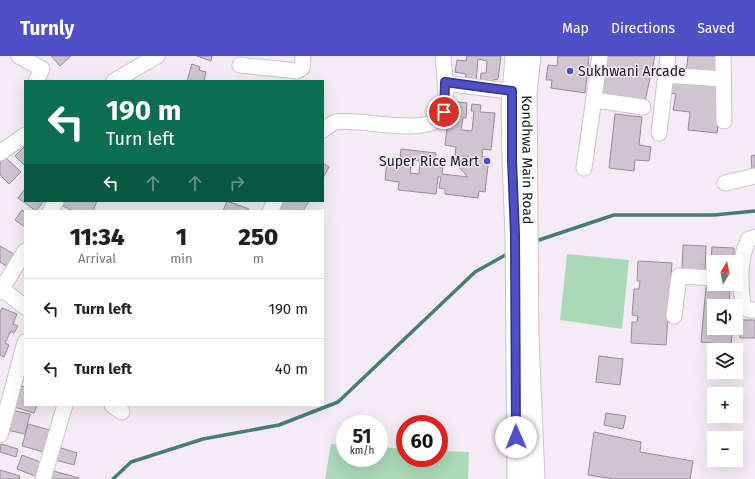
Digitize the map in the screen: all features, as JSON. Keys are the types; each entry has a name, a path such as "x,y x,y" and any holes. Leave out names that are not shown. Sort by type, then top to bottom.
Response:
{"main road":[{"name":"Kondhwa Main Road","path":"515,56 520,92 535,479"},
{"name":"Kondhwa Main Road","path":"518,479 515,235 512,160 520,92 531,56"}],"street":[{"path":"19,56 42,69 36,80"},
{"path":"116,80 157,56"},
{"path":"240,65 297,72 302,68 303,56"},
{"path":"324,129 336,122 420,126 437,120 444,112 445,82 443,56"},
{"path":"584,168 600,56"},
{"path":"659,133 668,56"},
{"path":"723,56 724,122"},
{"path":"665,76 723,79"},
{"path":"445,82 520,92"},
{"path":"594,100 643,107"},
{"path":"1,150 24,136"},
{"path":"725,183 755,176"},
{"path":"743,255 744,247 749,239 755,237"},
{"path":"24,253 1,291 24,306"},
{"path":"674,316 679,276 707,278"},
{"path":"741,291 743,305 749,310 755,310"},
{"path":"0,435 23,358"},
{"path":"43,479 65,406"}],"green space":[{"path":"567,254 629,260 622,329 560,320"},
{"path":"331,444 336,444 336,467 388,467 388,448 396,448 396,467 448,467 448,451 469,452 468,479 325,479"}],"building":[{"path":"51,56 71,56 60,66"},
{"path":"197,56 212,56 211,61"},
{"path":"467,56 501,56 498,79 480,83 481,73 486,73 487,61 478,59 476,82 465,81 466,74 455,72 457,60 466,61"},
{"name":"Sukhwani Arcade","path":"558,56 589,56 588,66 593,66 592,77 587,76 585,93 551,88 552,80 546,80 548,65 557,66"},
{"path":"603,56 655,56 645,101 598,96"},
{"path":"688,56 720,56 718,76 686,73"},
{"path":"192,64 200,67 199,70 206,72 204,80 187,80"},
{"path":"671,78 723,82 717,133 688,130 690,112 673,110 676,94 669,93"},
{"path":"458,102 467,103 466,118 463,118 461,130 472,131 474,111 471,111 472,104 481,105 480,112 495,113 491,150 483,149 482,157 489,157 485,192 479,191 478,198 445,194 445,189 439,188 441,177 438,177 436,194 398,190 399,182 385,180 387,159 400,161 401,149 436,153 435,164 443,165 442,174 468,177 456,164 463,159 469,166 470,157 455,155 456,147 445,145 449,110 457,111","holes":["412,160 420,161 419,174 410,173"]},
{"path":"615,114 642,117 639,145 651,147 649,161 635,160 634,171 609,168"},
{"path":"24,147 24,165 15,156"},
{"path":"755,155 755,169 752,169 751,156"},
{"path":"4,156 21,172 9,184 0,175 0,160"},
{"path":"324,164 329,167 324,176"},
{"path":"24,190 24,202 43,202 37,210 35,210 18,198"},
{"path":"62,202 97,202 93,210 71,210 61,205"},
{"path":"227,202 249,209 248,210 223,210"},
{"path":"281,202 308,202 304,210 277,210"},
{"path":"22,210 24,211 24,226 15,220"},
{"path":"683,245 706,246 705,272 682,271"},
{"path":"0,246 17,256 10,268 0,262"},
{"path":"712,247 734,248 734,255 711,255"},
{"path":"638,261 672,263 666,345 631,343 632,322 637,322 638,316 632,315 634,289 639,289 640,281 637,281"},
{"path":"706,287 707,291 730,291 729,299 707,299 707,335 732,335 731,343 701,342"},
{"path":"2,308 17,314 13,324 18,326 14,333 11,331 5,343 9,345 4,357 0,355 0,312"},
{"path":"743,320 755,320 755,338 740,338 740,335 743,335"},
{"path":"599,356 623,359 620,385 596,382"},
{"path":"21,386 24,387 24,406 37,406 34,413 14,407"},
{"path":"11,410 30,414 25,434 7,430"},
{"path":"606,413 626,416 623,429 604,425"},
{"path":"28,424 50,430 44,452 22,446"},
{"path":"594,432 641,442 640,452 693,461 690,479 615,479 588,475"},
{"path":"1,444 18,449 16,457 0,452"},
{"path":"55,446 77,453 74,465 52,459"},
{"path":"22,455 43,463 38,477 17,469"},
{"path":"0,470 20,476 19,479 0,479"},
{"path":"50,470 79,478 79,479 47,479"}],"waterway":[{"path":"536,241 614,215 714,215 755,211"},
{"path":"113,479 131,462 203,439 279,425 338,402 475,272 509,253"}],"place":[{"name":"Sukhwani Arcade","path":"570,71"},
{"name":"Super Rice Mart","path":"487,161"}],"route":[{"path":"444,112 445,82 512,91 511,106 516,316 516,437"}]}
